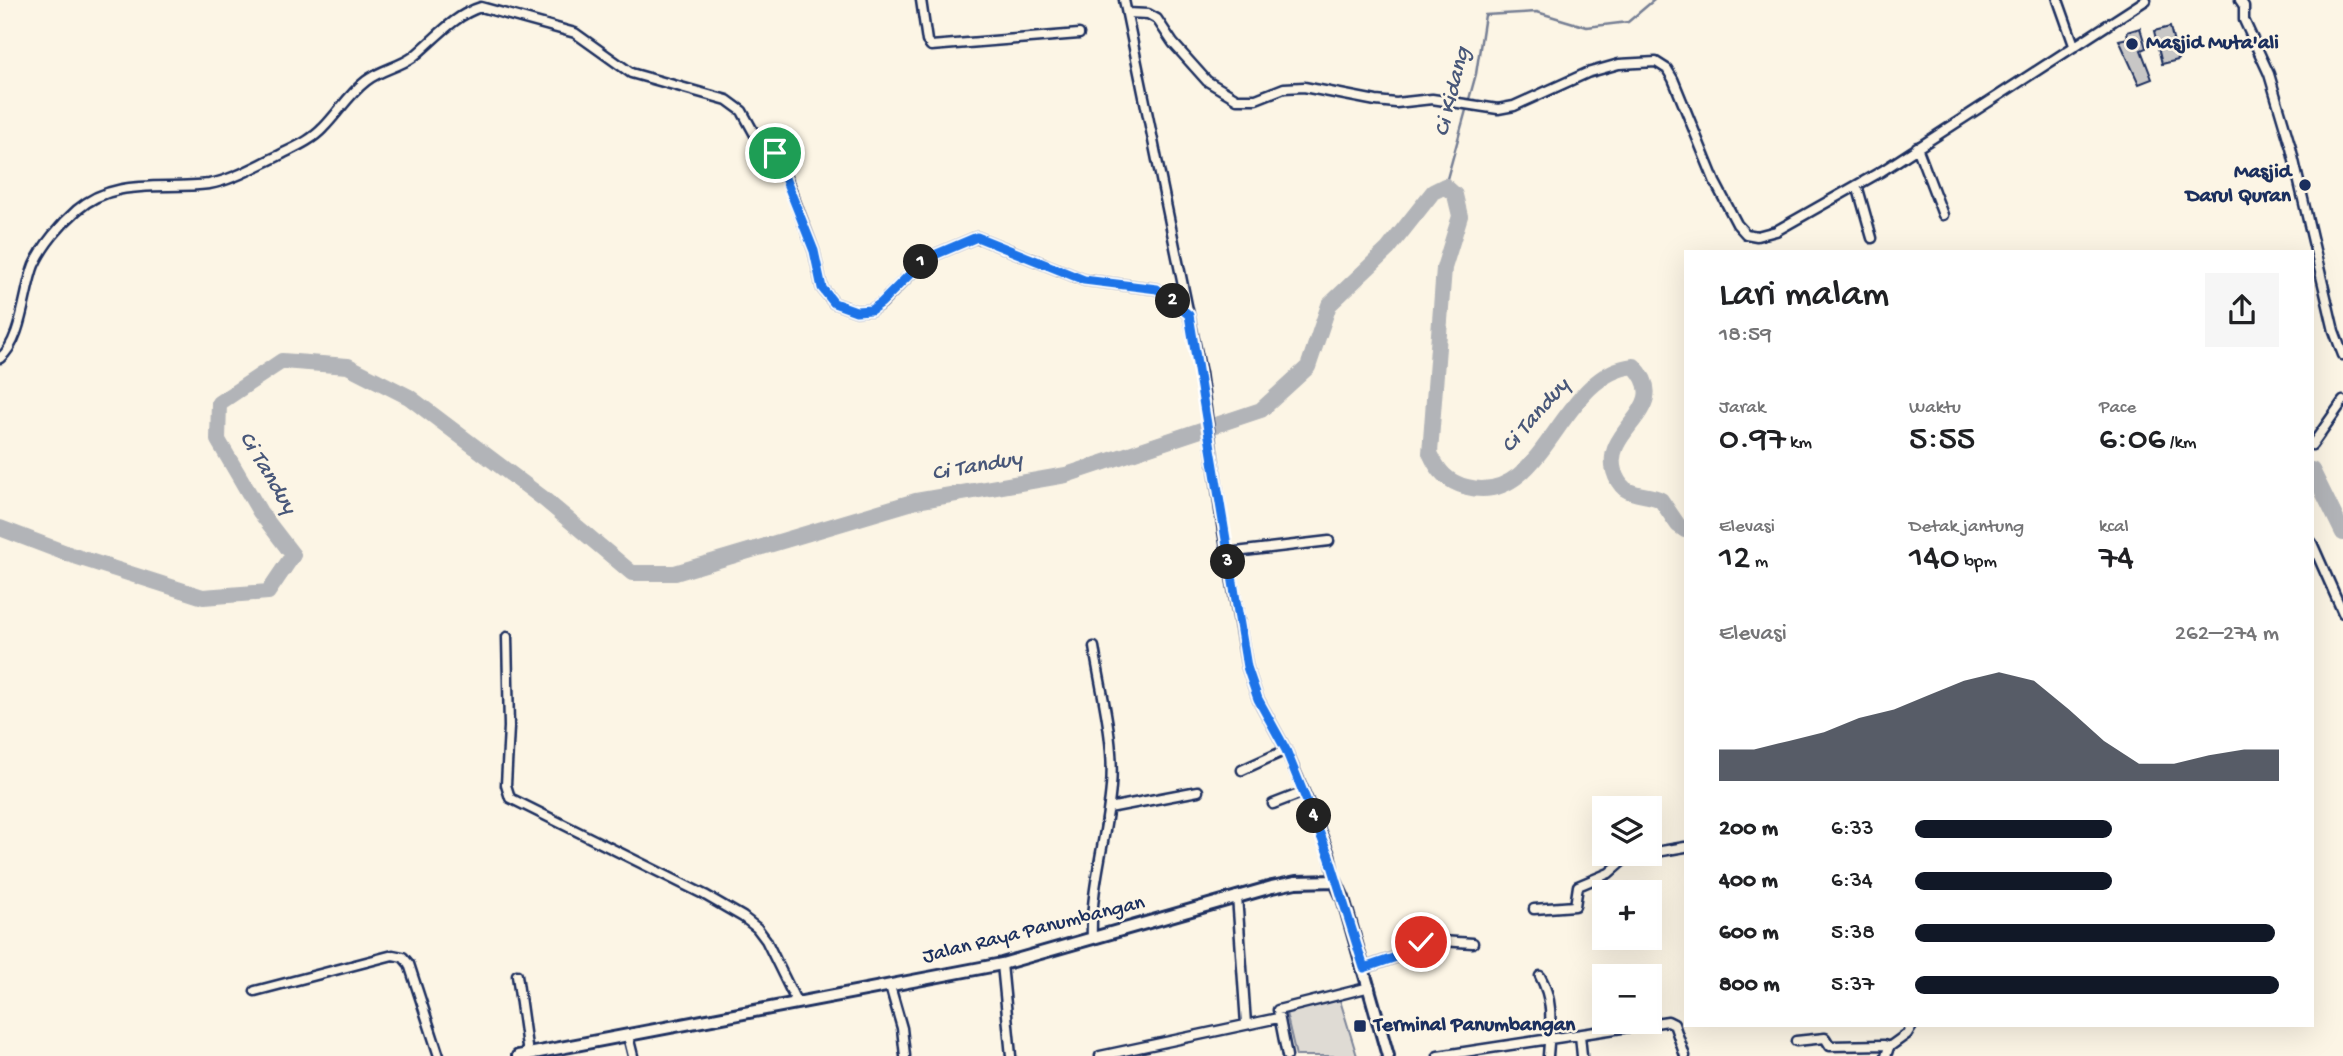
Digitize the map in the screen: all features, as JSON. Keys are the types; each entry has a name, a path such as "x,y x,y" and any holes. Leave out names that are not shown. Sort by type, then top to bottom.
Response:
{"main road":[{"name":"Jalan Raya Panumbangan","path":"522,1055 1002,964 1296,882 1335,881"},
{"path":"1335,881 1370,987 1388,1056"}],"street":[{"path":"921,0 926,40 931,46 1079,34"},
{"path":"1124,0 1200,373 1217,470 1227,553 1251,682 1304,792 1329,856 1335,881"},
{"path":"2058,0 2074,45"},
{"path":"1127,12 1148,14 1157,19 1172,43 1207,81 1237,99 1256,99 1297,86 1396,103 1426,99 1487,109 1514,106 1574,78 1608,67 1656,62 1667,69 1673,79 1715,182 1741,232 1758,236 1776,231 1857,185 2146,0"},
{"path":"2241,0 2244,20 2264,63 2285,127 2343,355"},
{"path":"0,358 9,350 15,335 35,264 55,233 86,203 96,196 125,187 188,186 227,180 301,144 322,130 366,81 386,68 410,59 432,37 481,7 575,33 631,73 733,103 742,111 759,142 779,159 814,251 822,288 834,303 856,311 871,310 925,259 977,237 1084,280 1157,289 1189,315"},
{"path":"1917,147 1943,215"},
{"path":"1857,185 1872,238"},
{"path":"2314,442 2343,401"},
{"path":"1227,553 1329,541"},
{"path":"2314,548 2343,613"},
{"path":"507,636 506,785 510,798 705,895 743,917 757,928 766,940 797,1003"},
{"path":"1092,938 1093,911 1112,784 1110,746 1094,647"},
{"path":"1242,770 1286,750"},
{"path":"1109,808 1198,791"},
{"path":"1273,804 1304,792"},
{"path":"1662,852 1684,848"},
{"path":"1534,909 1574,906 1578,886 1609,873 1617,866"},
{"path":"1237,897 1246,1024"},
{"path":"1364,968 1402,955 1425,940 1473,943"},
{"path":"255,990 393,955 403,957 409,964 439,1056"},
{"path":"1002,964 1011,1056"},
{"path":"517,975 522,1055"},
{"path":"1540,976 1550,995 1552,1007 1548,1056"},
{"path":"890,986 902,1028 905,1056"},
{"path":"1287,1056 1277,1011 1370,987"},
{"path":"1100,1056 1278,1018"},
{"path":"1438,1056 1668,1021 1674,1024 1685,1056"},
{"path":"1796,1041 1825,1038 1829,1045 1854,1043 1888,1051 1911,1027"},
{"path":"1580,1035 1582,1056"},
{"path":"628,1036 633,1056"}],"shaded area":[{"path":"1339,997 1357,1056 1296,1056 1286,1013"}],"building":[{"path":"2170,27 2178,60 2162,64 2154,31"},
{"path":"2140,28 2146,48 2141,50 2152,79 2139,84 2119,40 2128,38 2127,32"}],"waterway":[{"name":"Ci Kidang","path":"1445,186 1476,74 1485,15 1537,12 1587,27 1628,22 1654,0"},
{"name":"Ci Tanduy","path":"0,528 71,555 203,597 268,592 293,555 260,512 218,440 219,403 282,361 348,366 409,397 544,499 632,573 675,573 916,501 1066,475 1261,410 1308,367 1329,305 1388,249 1433,192 1445,186 1455,195 1460,216 1444,268 1430,453 1436,465 1449,479 1467,487 1493,488 1515,478 1534,459 1587,391 1608,374 1634,366 1644,381 1646,394 1643,407 1618,442 1613,456 1614,471 1625,489 1661,500 1684,529"},
{"name":"Ci Tanduy","path":"2314,474 2343,533"}],"place":[{"name":"Masjid Muta'ali","path":"2132,44"},
{"name":"Masjid Darul Quran","path":"2305,185"},
{"name":"Terminal Panumbangan","path":"1360,1026"}],"route":[{"path":"775,153 814,251 824,293 841,306 856,311 876,307 925,259 977,237 1093,283 1153,287 1189,315 1217,470 1223,531 1234,597 1251,682 1286,750 1308,801 1329,856 1364,968 1402,955 1421,942"}]}
